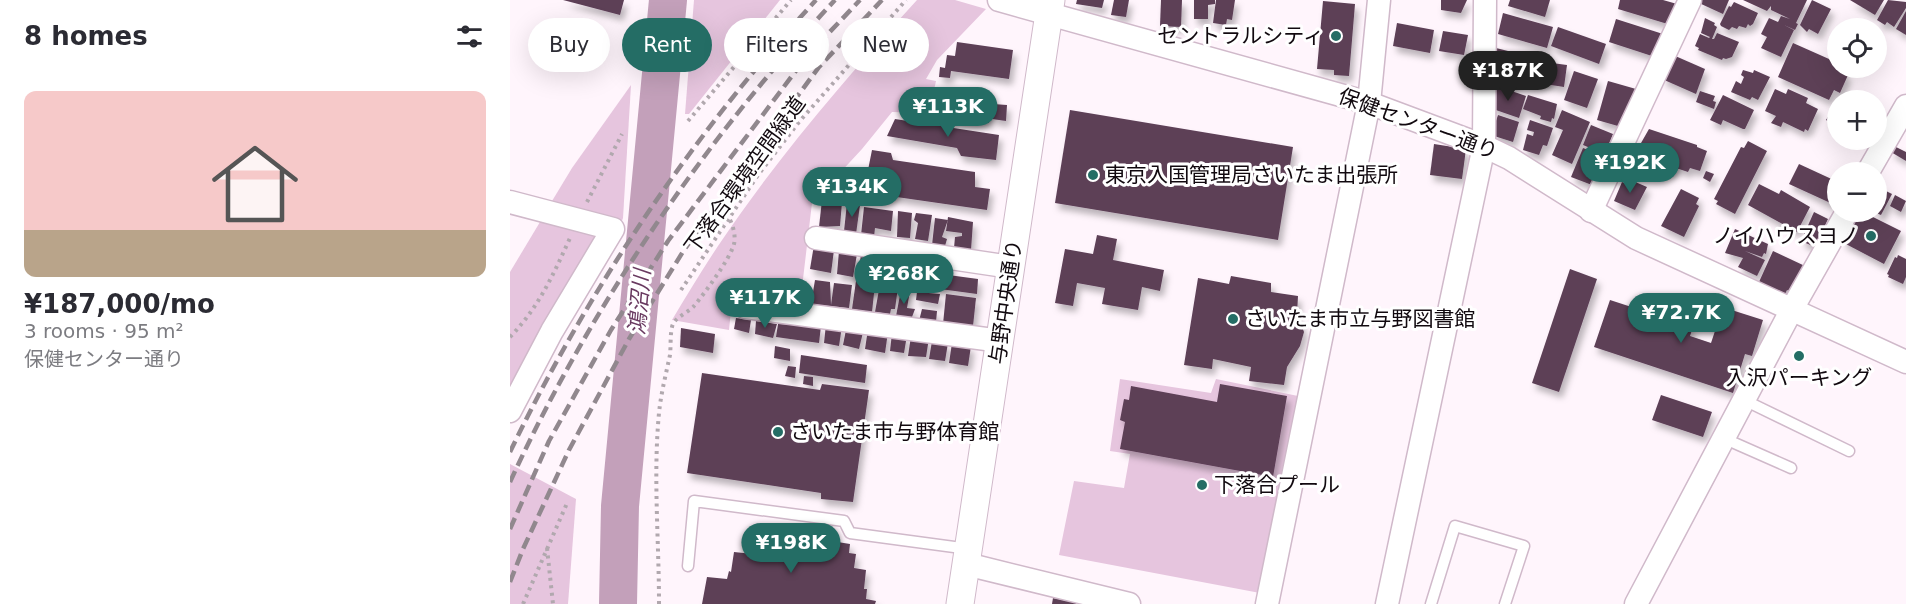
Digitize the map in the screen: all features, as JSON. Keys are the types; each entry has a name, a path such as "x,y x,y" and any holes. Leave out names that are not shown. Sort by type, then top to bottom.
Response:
{"street":[{"name":"保健センター通り","path":"999,0 1050,7 1368,103 1484,146 1509,158 1636,238 1906,362"},
{"path":"1267,604 1368,103 1379,0"},
{"path":"1387,604 1484,146 1485,0"},
{"path":"1591,211 1690,0"},
{"name":"与野中央通り","path":"960,604 1050,7"},
{"path":"1874,162 1906,105"},
{"path":"510,202 613,229 552,331 510,411"},
{"path":"1636,604 1840,222"},
{"path":"816,238 1011,267"},
{"path":"745,307 1001,340"},
{"path":"968,557 1129,604"}],"lane":[{"path":"1744,400 1849,451"},
{"path":"1723,438 1791,468"},
{"path":"688,566 694,501 844,521 850,533 968,557"},
{"path":"1431,604 1455,526 1524,546 1505,604"}],"path":[{"path":"688,122 791,0"},
{"name":"下落合環境空間緑道","path":"681,290 758,175 799,122 906,0"},
{"path":"510,337 528,319 540,300 622,134"},
{"path":"659,604 659,552 656,518 658,415 669,357 672,326 693,308 734,244 733,225 729,218"},
{"path":"523,604 568,501"},
{"path":"547,547 554,604"}],"shaded area":[{"path":"694,0 780,0 766,18 724,18 724,70 689,114 685,114 688,72 712,72 712,18 693,18"},
{"path":"917,0 955,0 986,9 937,60 926,79 936,81 929,113 892,112 862,149 812,203 801,296 768,290 765,305 732,301 729,330 672,320 700,273 764,181 853,72 929,72 929,18 901,18"},
{"path":"631,85 623,218 620,226 549,206 572,168"},
{"path":"543,217 596,232 599,242 510,391 510,272"},
{"name":"下落合プール","path":"1120,379 1211,393 1216,379 1298,396 1260,593 1059,555 1074,481 1124,488 1130,454 1110,451"},
{"path":"510,464 576,499 568,604 510,604"}],"building":[{"path":"563,0 624,0 620,15"},
{"path":"1077,0 1104,0 1102,8 1076,4"},
{"path":"1114,0 1129,0 1126,17 1111,15"},
{"path":"1161,0 1182,0 1181,27 1160,26"},
{"path":"1194,0 1215,0 1215,4 1208,5 1208,19 1194,19"},
{"path":"1216,0 1235,0 1232,20 1227,19 1226,25 1213,23"},
{"path":"1441,0 1467,0 1461,13 1441,10"},
{"path":"1510,0 1550,0 1545,17 1508,6"},
{"path":"1620,0 1663,0 1677,4 1671,25 1618,9"},
{"path":"1700,0 1729,0 1723,14 1699,3"},
{"path":"1743,0 1807,0 1795,30 1784,25 1794,30 1781,57 1761,48 1767,37 1761,34 1769,18 1778,22 1781,16 1790,19 1771,10 1771,6 1767,11"},
{"path":"1812,0 1831,9 1818,34 1809,29 1807,32 1800,25"},
{"path":"1850,0 1884,0 1875,15"},
{"path":"1888,0 1906,2 1906,8 1894,27 1887,22 1887,18 1878,18"},
{"name":"セントラルシティ","path":"1323,1 1355,4 1349,76 1334,75 1334,70 1317,69"},
{"path":"1734,2 1758,13 1753,24 1750,26 1748,24 1746,28 1732,27 1729,30 1721,26 1729,6 1731,7"},
{"path":"1906,11 1906,35 1896,29"},
{"path":"1503,13 1553,27 1547,48 1498,34"},
{"path":"1705,18 1715,23 1717,27 1712,39 1717,33 1739,42 1732,57 1722,60 1698,50 1699,48 1695,46 1700,34 1710,37 1701,33"},
{"path":"1616,19 1663,34 1655,57 1609,42"},
{"path":"1397,23 1434,30 1430,53 1393,46"},
{"path":"1558,27 1606,44 1599,64 1551,46"},
{"path":"1443,31 1468,35 1464,55 1439,51"},
{"path":"957,42 1013,50 1009,79 951,71 950,78 939,77 940,67 945,68 947,55 955,56"},
{"path":"1793,43 1827,58 1827,78 1847,78 1841,90 1827,90 1827,99 1778,77"},
{"path":"1496,48 1524,55 1517,83 1489,76"},
{"path":"1673,55 1705,69 1696,94 1662,79"},
{"path":"1529,60 1567,65 1564,87 1526,81"},
{"path":"1743,70 1753,73 1754,70 1770,77 1758,100 1752,97 1750,100 1731,92 1736,81 1741,84 1744,77 1741,75"},
{"path":"1574,71 1598,79 1587,108 1564,100"},
{"path":"1608,81 1636,89 1625,128 1597,120"},
{"path":"1497,86 1526,96 1519,118 1490,108"},
{"path":"1775,89 1786,94 1788,89 1808,98 1806,103 1818,109 1808,131 1805,129 1804,132 1783,122 1781,127 1771,123 1776,116 1765,111"},
{"path":"1700,91 1715,96 1714,109 1696,102"},
{"path":"938,93 955,96 954,113 936,110"},
{"path":"1528,95 1557,104 1554,119 1552,118 1551,122 1540,119 1541,116 1523,109"},
{"path":"1723,95 1754,110 1745,129 1723,120 1721,125 1710,120"},
{"path":"960,98 991,100 989,123 957,119"},
{"path":"993,104 1007,105 1006,121 992,119"},
{"path":"1070,110 1293,147 1278,240 1055,203"},
{"path":"1562,110 1590,122 1572,164 1552,155 1563,130 1555,127"},
{"path":"1498,115 1519,122 1513,142 1491,135"},
{"path":"895,119 999,135 996,160 961,156 957,148 887,136"},
{"path":"1530,120 1553,128 1547,146 1543,145 1539,155 1523,150 1527,134 1533,136 1534,132 1527,130"},
{"path":"1591,125 1613,134 1605,154 1583,145"},
{"path":"1649,129 1697,145 1707,151 1700,171 1690,168 1688,172 1675,169 1674,173 1663,169 1664,164 1642,157 1644,150 1641,149 1641,143"},
{"path":"1748,141 1767,151 1735,214 1716,204 1718,201 1714,199 1741,147 1744,148"},
{"path":"1434,144 1466,149 1462,179 1430,175"},
{"path":"1894,146 1906,152 1906,161 1891,152"},
{"path":"1583,148 1604,156 1592,185 1571,177"},
{"path":"872,150 891,153 893,160 975,172 975,187 990,189 987,210 841,189 843,177 866,180"},
{"path":"1799,164 1827,177 1827,201 1789,184"},
{"path":"1706,171 1714,174 1710,182 1703,178"},
{"path":"1626,178 1647,187 1635,210 1614,201"},
{"path":"1759,184 1779,194 1781,190 1810,207 1797,232 1748,205"},
{"path":"1681,189 1699,198 1696,204 1699,206 1684,237 1661,226"},
{"path":"1887,192 1892,194 1887,204"},
{"path":"1895,195 1906,201 1901,212 1890,206"},
{"path":"822,200 842,202 840,226 819,227"},
{"path":"847,203 860,205 856,234 844,231"},
{"path":"864,207 893,211 891,231 875,228 874,237 861,235"},
{"path":"898,211 912,213 910,238 897,237"},
{"path":"1814,212 1827,218 1815,247 1801,241"},
{"path":"916,213 932,215 928,241 915,239 918,223 914,220"},
{"path":"948,217 973,222 971,250 954,248 955,237 962,236 962,233 946,231"},
{"path":"935,218 948,220 942,237 947,239 945,246 932,245"},
{"name":"ノイハウスヨノ","path":"1852,222 1883,222 1901,231 1884,264 1842,242"},
{"path":"1735,229 1768,244 1766,254 1764,253 1762,257 1745,251 1765,260 1757,276 1738,267 1743,258 1725,253"},
{"path":"1097,235 1117,239 1113,260 1164,270 1160,291 1142,287 1138,310 1102,304 1105,288 1077,283 1073,306 1055,303 1065,249 1093,254"},
{"path":"814,245 834,250 831,273 810,269"},
{"path":"839,251 857,254 853,277 837,274"},
{"path":"1773,251 1805,266 1793,293 1787,290 1785,294 1759,282"},
{"path":"861,254 876,256 873,281 858,278"},
{"path":"1898,255 1906,259 1906,277 1903,284 1888,277 1887,274"},
{"path":"881,257 895,258 893,279 877,278"},
{"path":"917,262 933,264 929,285 915,283"},
{"path":"1570,269 1597,279 1559,392 1532,383"},
{"path":"941,274 978,279 977,294 940,289"},
{"path":"1231,276 1271,283 1271,292 1298,296 1297,314 1304,332 1300,346 1287,367 1284,385 1249,381 1251,367 1213,359 1212,369 1184,365 1198,278 1229,284"},
{"path":"815,280 830,282 831,305 834,283 852,285 849,308 811,304"},
{"path":"856,281 875,284 872,312 852,309"},
{"path":"880,284 898,287 895,309 891,309 890,314 875,312"},
{"path":"901,290 910,291 907,308 915,309 912,317 896,316"},
{"path":"917,292 940,294 938,304 916,300"},
{"path":"773,294 803,299 801,307 773,303"},
{"path":"946,294 976,298 973,326 943,324"},
{"path":"1610,300 1693,327 1690,336 1711,343 1716,328 1712,326 1719,306 1763,320 1752,356 1745,354 1733,393 1594,347"},
{"path":"922,309 937,311 936,322 919,321"},
{"path":"736,318 751,320 749,333 734,329"},
{"path":"756,321 777,324 773,338 755,334"},
{"path":"778,324 821,326 819,343 776,337"},
{"path":"826,324 842,326 839,346 824,343"},
{"path":"847,325 864,328 859,349 843,345"},
{"path":"681,328 715,334 713,353 680,347"},
{"path":"868,329 888,332 885,353 865,349"},
{"path":"892,333 907,335 904,353 890,351"},
{"path":"911,336 929,338 926,357 908,356"},
{"path":"932,341 948,343 945,361 929,359"},
{"path":"952,343 971,346 968,366 949,363"},
{"path":"775,346 790,349 790,361 774,358"},
{"path":"801,355 867,365 865,383 799,373"},
{"path":"788,366 796,367 795,378 785,376"},
{"name":"さいたま市与野体育館","path":"702,373 820,390 822,384 869,390 853,502 821,499 821,493 687,473"},
{"path":"804,376 813,377 813,386 803,384"},
{"path":"1220,384 1287,396 1273,477 1120,449 1125,422 1120,420 1124,399 1129,400 1131,386 1217,402"},
{"path":"1661,395 1712,412 1703,437 1652,420"},
{"path":"757,529 850,544 849,553 856,554 854,568 866,570 864,589 867,589 866,599 876,601 875,604 702,604 707,577 727,579 729,571 731,572 734,552 753,554"},
{"path":"1053,598 1078,603 1078,604 1052,604"}],"waterway":[{"name":"鴻沼川","path":"618,604 620,506 668,0"}],"railway":[{"path":"510,452 574,331 646,215 727,104 816,0"},
{"path":"510,482 576,353 653,228 740,110 835,0"},
{"path":"510,529 549,441 611,330 668,241 807,56 860,0"},
{"path":"510,582 569,450 629,339 684,250 819,67 882,0"}],"place":[{"name":"セントラルシティ","path":"1336,36"},
{"name":"東京入国管理局さいたま出張所","path":"1093,175"},
{"name":"ノイハウスヨノ","path":"1871,236"},
{"name":"さいたま市立与野図書館","path":"1233,319"},
{"name":"入沢パーキング","path":"1799,356"},
{"name":"さいたま市与野体育館","path":"778,432"},
{"name":"下落合プール","path":"1202,485"}]}
